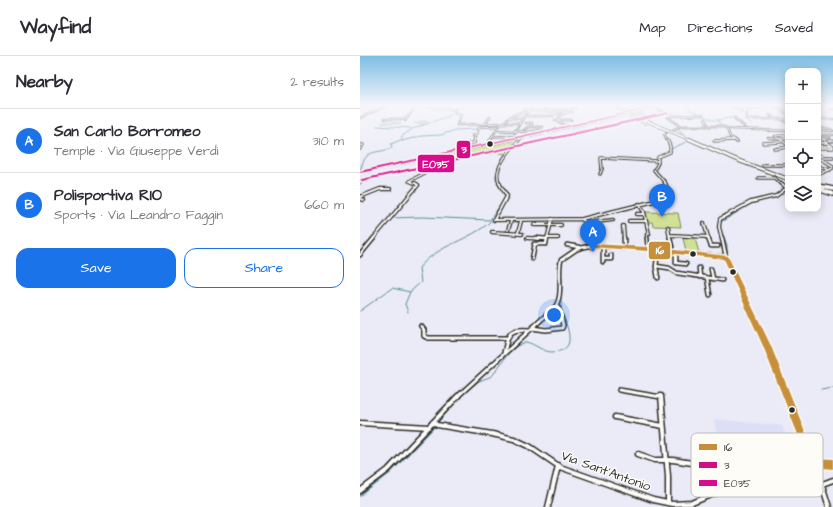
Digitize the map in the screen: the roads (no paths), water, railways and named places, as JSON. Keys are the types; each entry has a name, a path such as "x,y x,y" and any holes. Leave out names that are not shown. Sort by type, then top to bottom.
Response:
{"highway":[{"path":"652,126 679,136"},
{"path":"658,126 753,167 785,178"},
{"path":"661,126 679,136"},
{"path":"821,189 833,192"}],"main road":[{"path":"360,172 568,126"}],"street":[{"path":"468,144 474,143 478,128 492,128 498,126"},
{"path":"490,143 498,126"},
{"path":"514,133 518,126"},
{"path":"524,130 531,126"},
{"path":"497,130 524,130 528,132 541,131 542,127 532,126"},
{"path":"671,131 680,126"},
{"path":"710,126 727,129 785,131"},
{"path":"744,126 747,129"},
{"path":"727,129 729,136 737,142"},
{"path":"821,130 833,131"},
{"path":"584,221 588,217 618,212 659,200 667,194 667,186 665,182 654,170 658,157 670,152 670,146 663,131"},
{"path":"666,139 664,134 667,132"},
{"path":"826,134 833,135"},
{"path":"822,135 830,134"},
{"path":"781,139 775,136 785,135"},
{"path":"493,136 522,137"},
{"path":"522,137 504,156 497,175 507,196 494,219 511,221 552,219 584,221 613,220"},
{"path":"768,138 785,140"},
{"path":"822,138 830,138"},
{"path":"822,138 829,142 833,147"},
{"path":"714,141 733,140"},
{"path":"763,143 785,141"},
{"path":"821,144 833,141"},
{"path":"781,142 785,144"},
{"path":"360,144 363,145 360,149"},
{"path":"821,145 833,147"},
{"path":"775,149 785,147"},
{"path":"360,255 418,185 409,181 430,170 442,154"},
{"path":"823,159 833,157"},
{"path":"600,174 602,170 600,159 602,158 658,161"},
{"path":"823,159 832,169"},
{"path":"763,166 785,166"},
{"path":"821,167 832,169"},
{"path":"821,173 832,169"},
{"path":"758,178 774,178 785,186"},
{"path":"360,198 380,189 390,189"},
{"path":"785,191 774,197 750,203 720,219 718,227 726,247 726,257 765,343 801,433"},
{"path":"360,198 364,200"},
{"path":"640,205 648,226 648,249"},
{"path":"637,214 644,214"},
{"path":"532,259 534,244 546,244 552,219"},
{"path":"508,230 511,221"},
{"path":"518,233 521,221"},
{"path":"584,221 594,232 591,245"},
{"path":"629,221 645,221"},
{"path":"704,223 711,246 718,246"},
{"path":"534,225 561,225"},
{"path":"623,226 624,248"},
{"path":"668,227 676,263 686,264"},
{"path":"492,232 522,234"},
{"path":"670,235 708,237"},
{"path":"527,238 558,238"},
{"path":"567,245 579,248"},
{"path":"504,353 507,338 510,332 515,329 546,330 562,328 563,325 557,305 560,285 559,269 561,260 579,248 591,245 726,257"},
{"path":"603,246 603,260 612,258"},
{"path":"658,250 656,266 658,278"},
{"path":"656,266 669,268 677,273 722,280"},
{"path":"700,268 700,277"},
{"path":"711,269 712,279"},
{"path":"707,278 710,295"},
{"path":"360,491 388,470 429,427 435,424 466,387 557,305"},
{"path":"421,326 424,330 424,336 428,338 507,338"},
{"path":"619,390 661,396 668,503"},
{"path":"615,417 663,426"},
{"path":"360,423 429,427"},
{"name":"Via Sant'Antonio","path":"435,424 512,439 536,450 558,466 668,503 682,505 707,497"},
{"path":"638,454 655,460 691,464"},
{"path":"548,507 558,466"},
{"path":"823,485 833,480"},
{"path":"823,489 830,507"}],"waterway":[{"path":"378,126 395,127"},
{"path":"360,171 364,159 367,156 390,149 392,147 391,144 403,139 401,137 412,129 420,126"},
{"path":"396,127 410,128"},
{"path":"542,132 565,127"},
{"path":"680,127 679,129 686,137"},
{"path":"402,141 421,136 441,135 455,130 476,129"},
{"path":"660,200 668,196 669,192 668,184 664,178 655,171 659,164 658,158 671,153 671,149 688,141"},
{"path":"500,165 502,158"},
{"path":"430,171 440,159"},
{"path":"496,175 496,179 501,188"},
{"path":"360,179 369,179 360,184"},
{"path":"391,218 423,217 490,220 503,201"},
{"path":"721,222 758,201"},
{"path":"648,204 657,202"},
{"path":"618,213 628,209"},
{"path":"410,292 421,282 419,268 427,260 435,253 483,228 491,221"},
{"path":"720,227 727,245 727,257"},
{"path":"460,397 479,381 492,376 508,354 517,346 526,342 545,351 552,352 567,347 569,334 561,305 562,277"},
{"path":"360,311 392,288 410,292"},
{"path":"408,312 405,304 410,292"},
{"path":"821,390 833,388"},
{"path":"437,423 460,397"},
{"path":"360,496 390,473 435,426"}],"place":[{"name":"Polisportiva RIO","path":"662,217"},
{"name":"San Carlo Borromeo","path":"593,252"}]}
